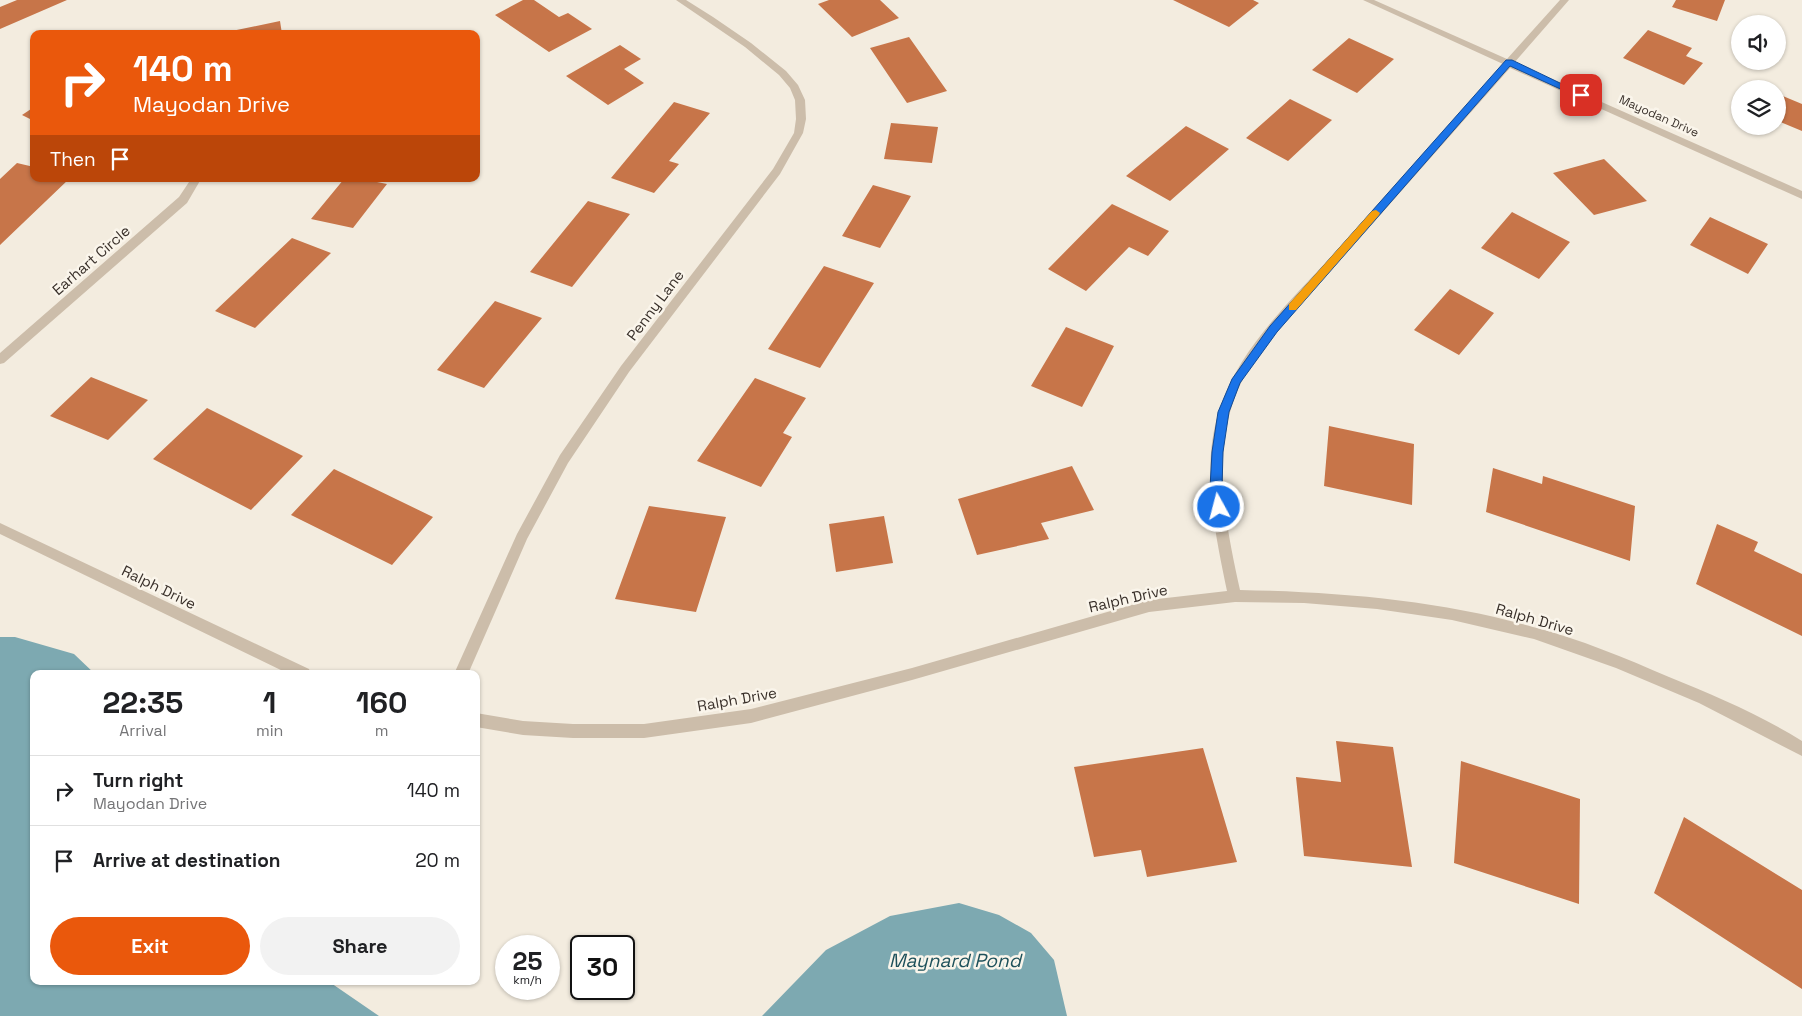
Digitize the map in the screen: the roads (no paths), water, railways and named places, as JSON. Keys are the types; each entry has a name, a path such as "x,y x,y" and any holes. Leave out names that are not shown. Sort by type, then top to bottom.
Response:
{"street":[{"name":"Penny Lane","path":"463,670 522,540 564,459 629,364 766,185 798,136 802,115 799,97 786,77 744,42 680,0"},
{"name":"Mayodan Drive","path":"1367,0 1802,194"},
{"path":"1235,596 1216,488 1217,452 1224,412 1236,382 1273,329 1565,0"},
{"name":"Earhart Circle","path":"0,360 183,200 194,182"},
{"name":"Ralph Drive","path":"0,528 296,670"},
{"name":"Ralph Drive","path":"480,721 523,728 644,731 751,716 912,674 1149,606 1235,596 1304,597 1377,603 1452,614 1534,632 1618,662 1704,698 1802,749"}],"water":[{"path":"0,637 15,637 74,654 91,670 30,670 30,985 334,985 379,1016 0,1016"},
{"name":"Maynard Pond","path":"959,903 999,915 1031,933 1054,960 1067,1016 762,1016 826,950 890,916"}]}
